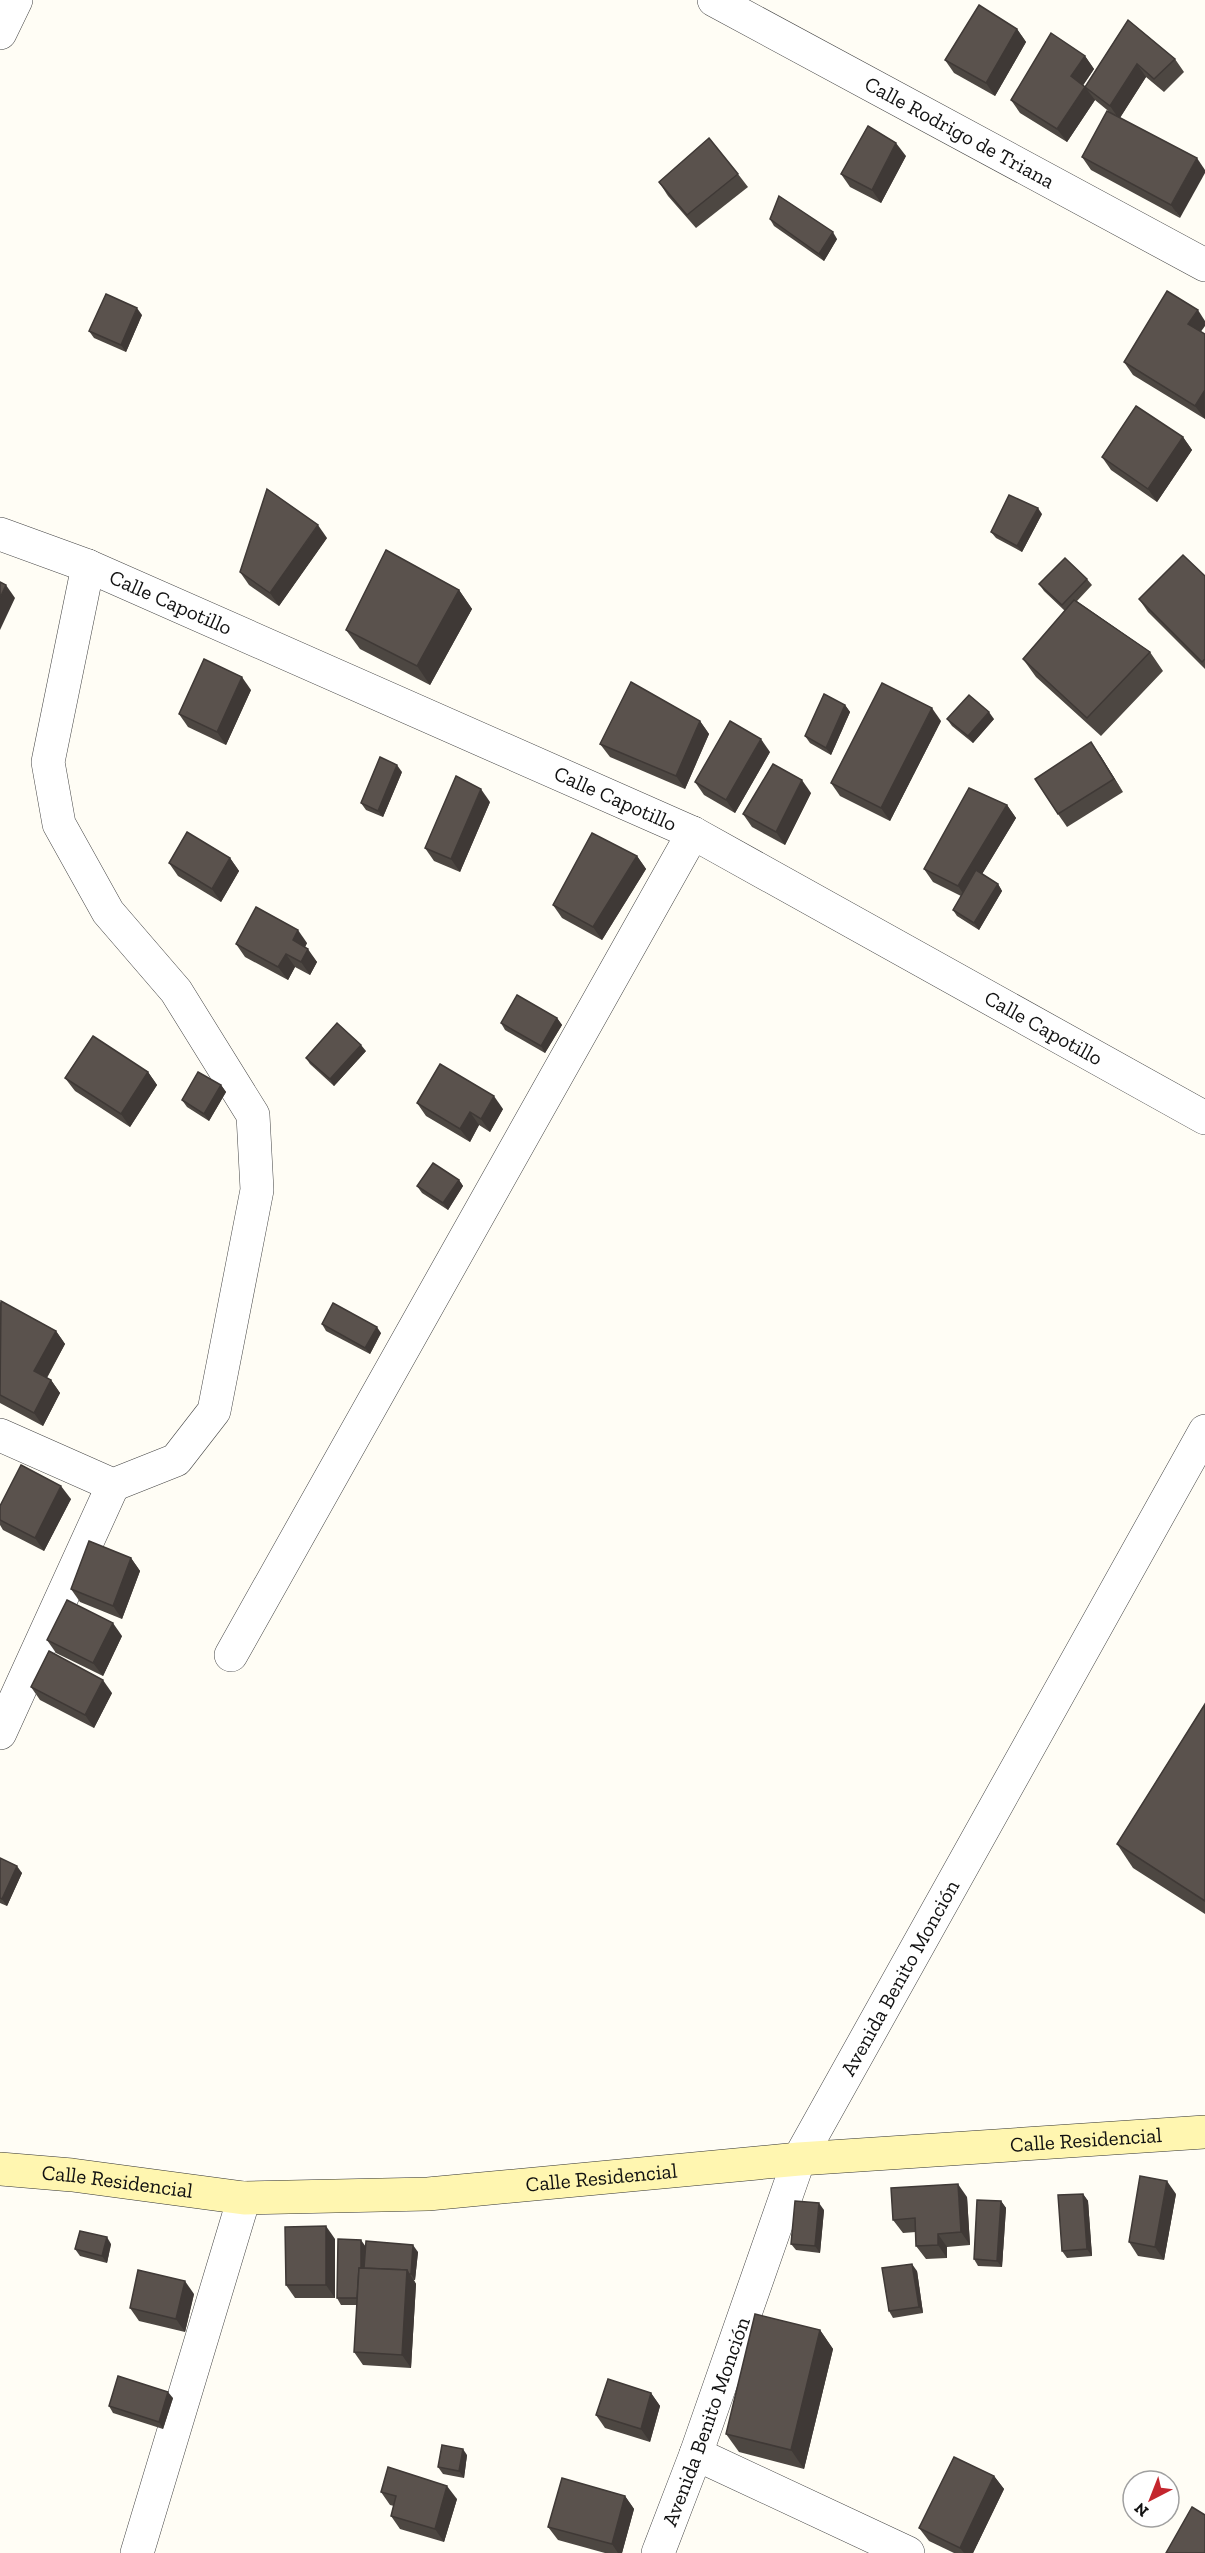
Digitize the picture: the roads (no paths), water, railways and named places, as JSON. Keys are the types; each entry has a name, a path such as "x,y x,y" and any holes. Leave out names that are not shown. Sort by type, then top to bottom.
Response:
{"main road":[{"name":"Calle Residencial","path":"0,2169 72,2175 244,2198 428,2194 799,2159 1205,2132"}],"street":[{"path":"0,33 16,0"},
{"name":"Calle Rodrigo de Triana","path":"714,0 1203,260"},
{"name":"Calle Capotillo","path":"0,534 88,566 693,833 1205,1118"},
{"path":"0,1733 113,1485 176,1460 214,1411 257,1190 253,1115 176,991 108,912 59,824 48,762 88,566"},
{"path":"231,1655 693,833"},
{"name":"Avenida Benito Monción","path":"658,2553 696,2454 799,2159 1205,1431"},
{"path":"0,1435 113,1485"},
{"path":"137,2553 244,2198"},
{"path":"696,2454 908,2553"}]}
